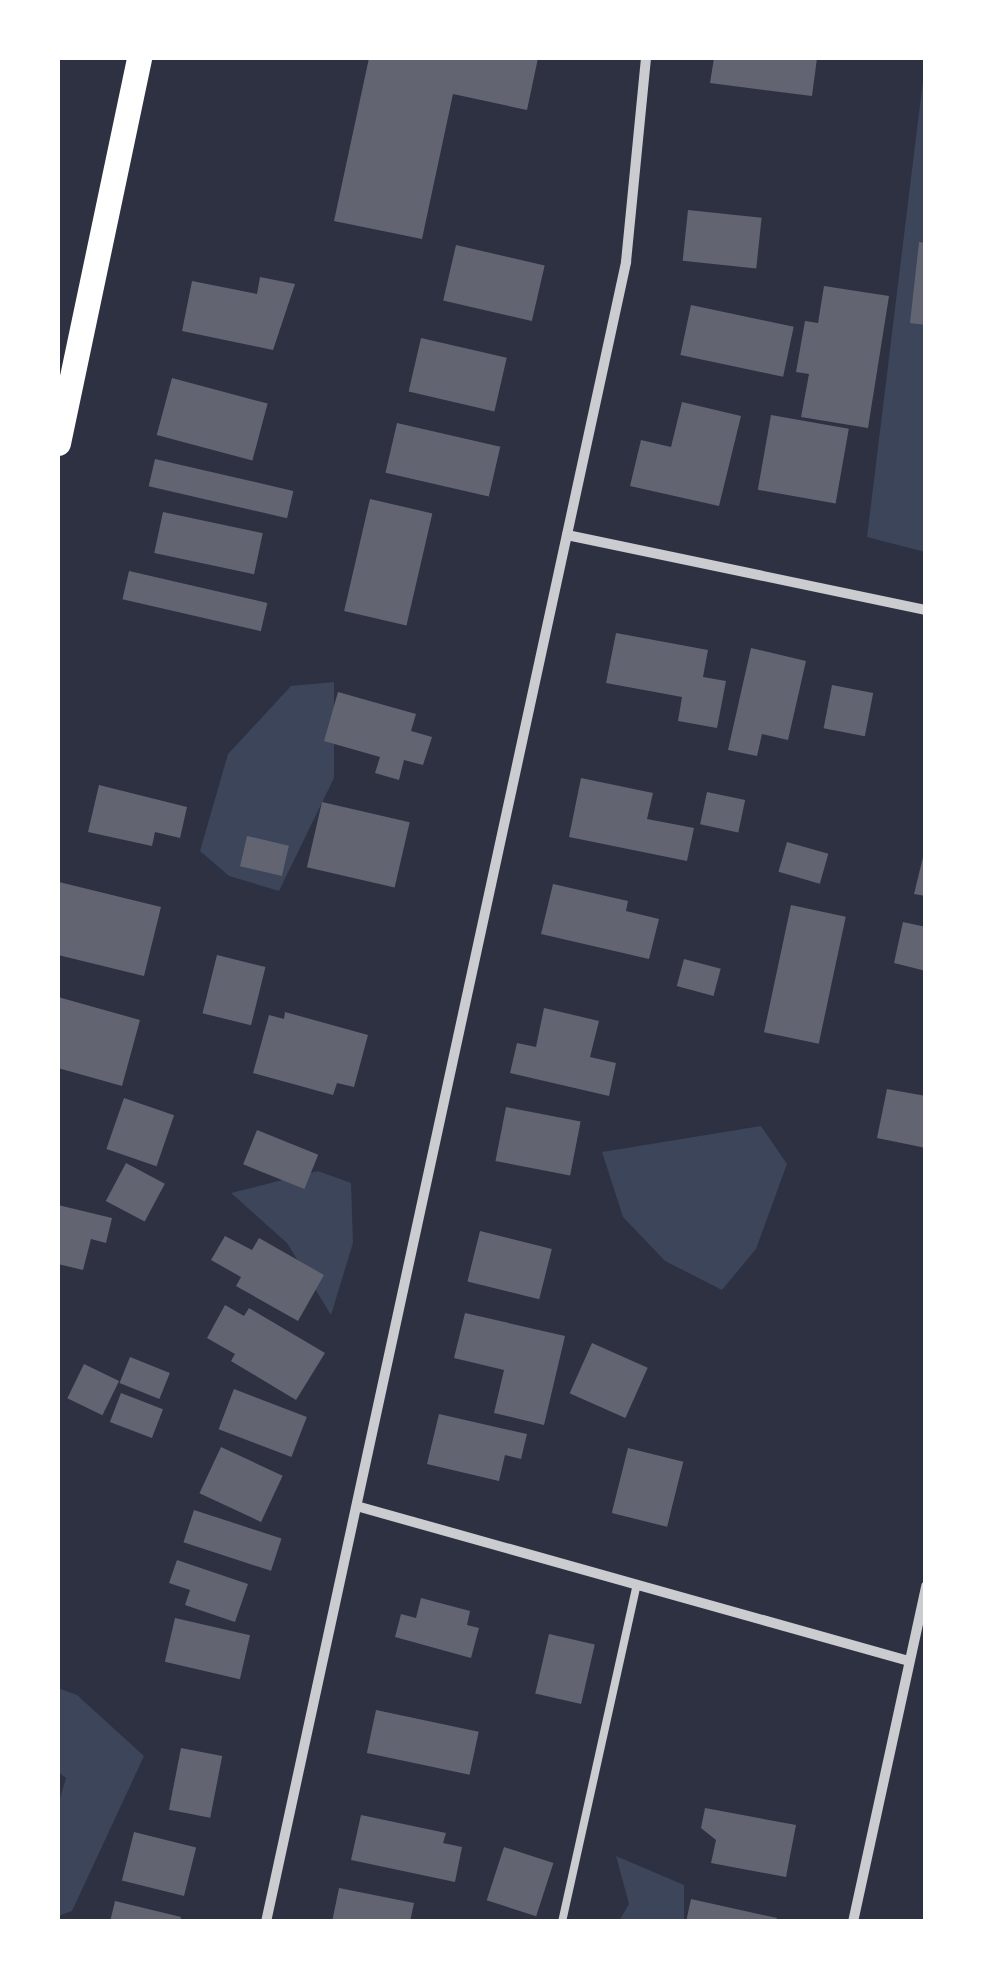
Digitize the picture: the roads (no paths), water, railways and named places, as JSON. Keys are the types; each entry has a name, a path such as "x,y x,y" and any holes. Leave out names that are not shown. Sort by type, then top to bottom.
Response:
{"main road":[{"path":"58,443 139,58"}],"street":[{"path":"266,1922 360,1507 626,262 646,58"},
{"path":"567,535 926,610"},
{"path":"360,1507 909,1660"},
{"path":"853,1922 926,1586"}],"lane":[{"path":"562,1922 636,1584"}]}
